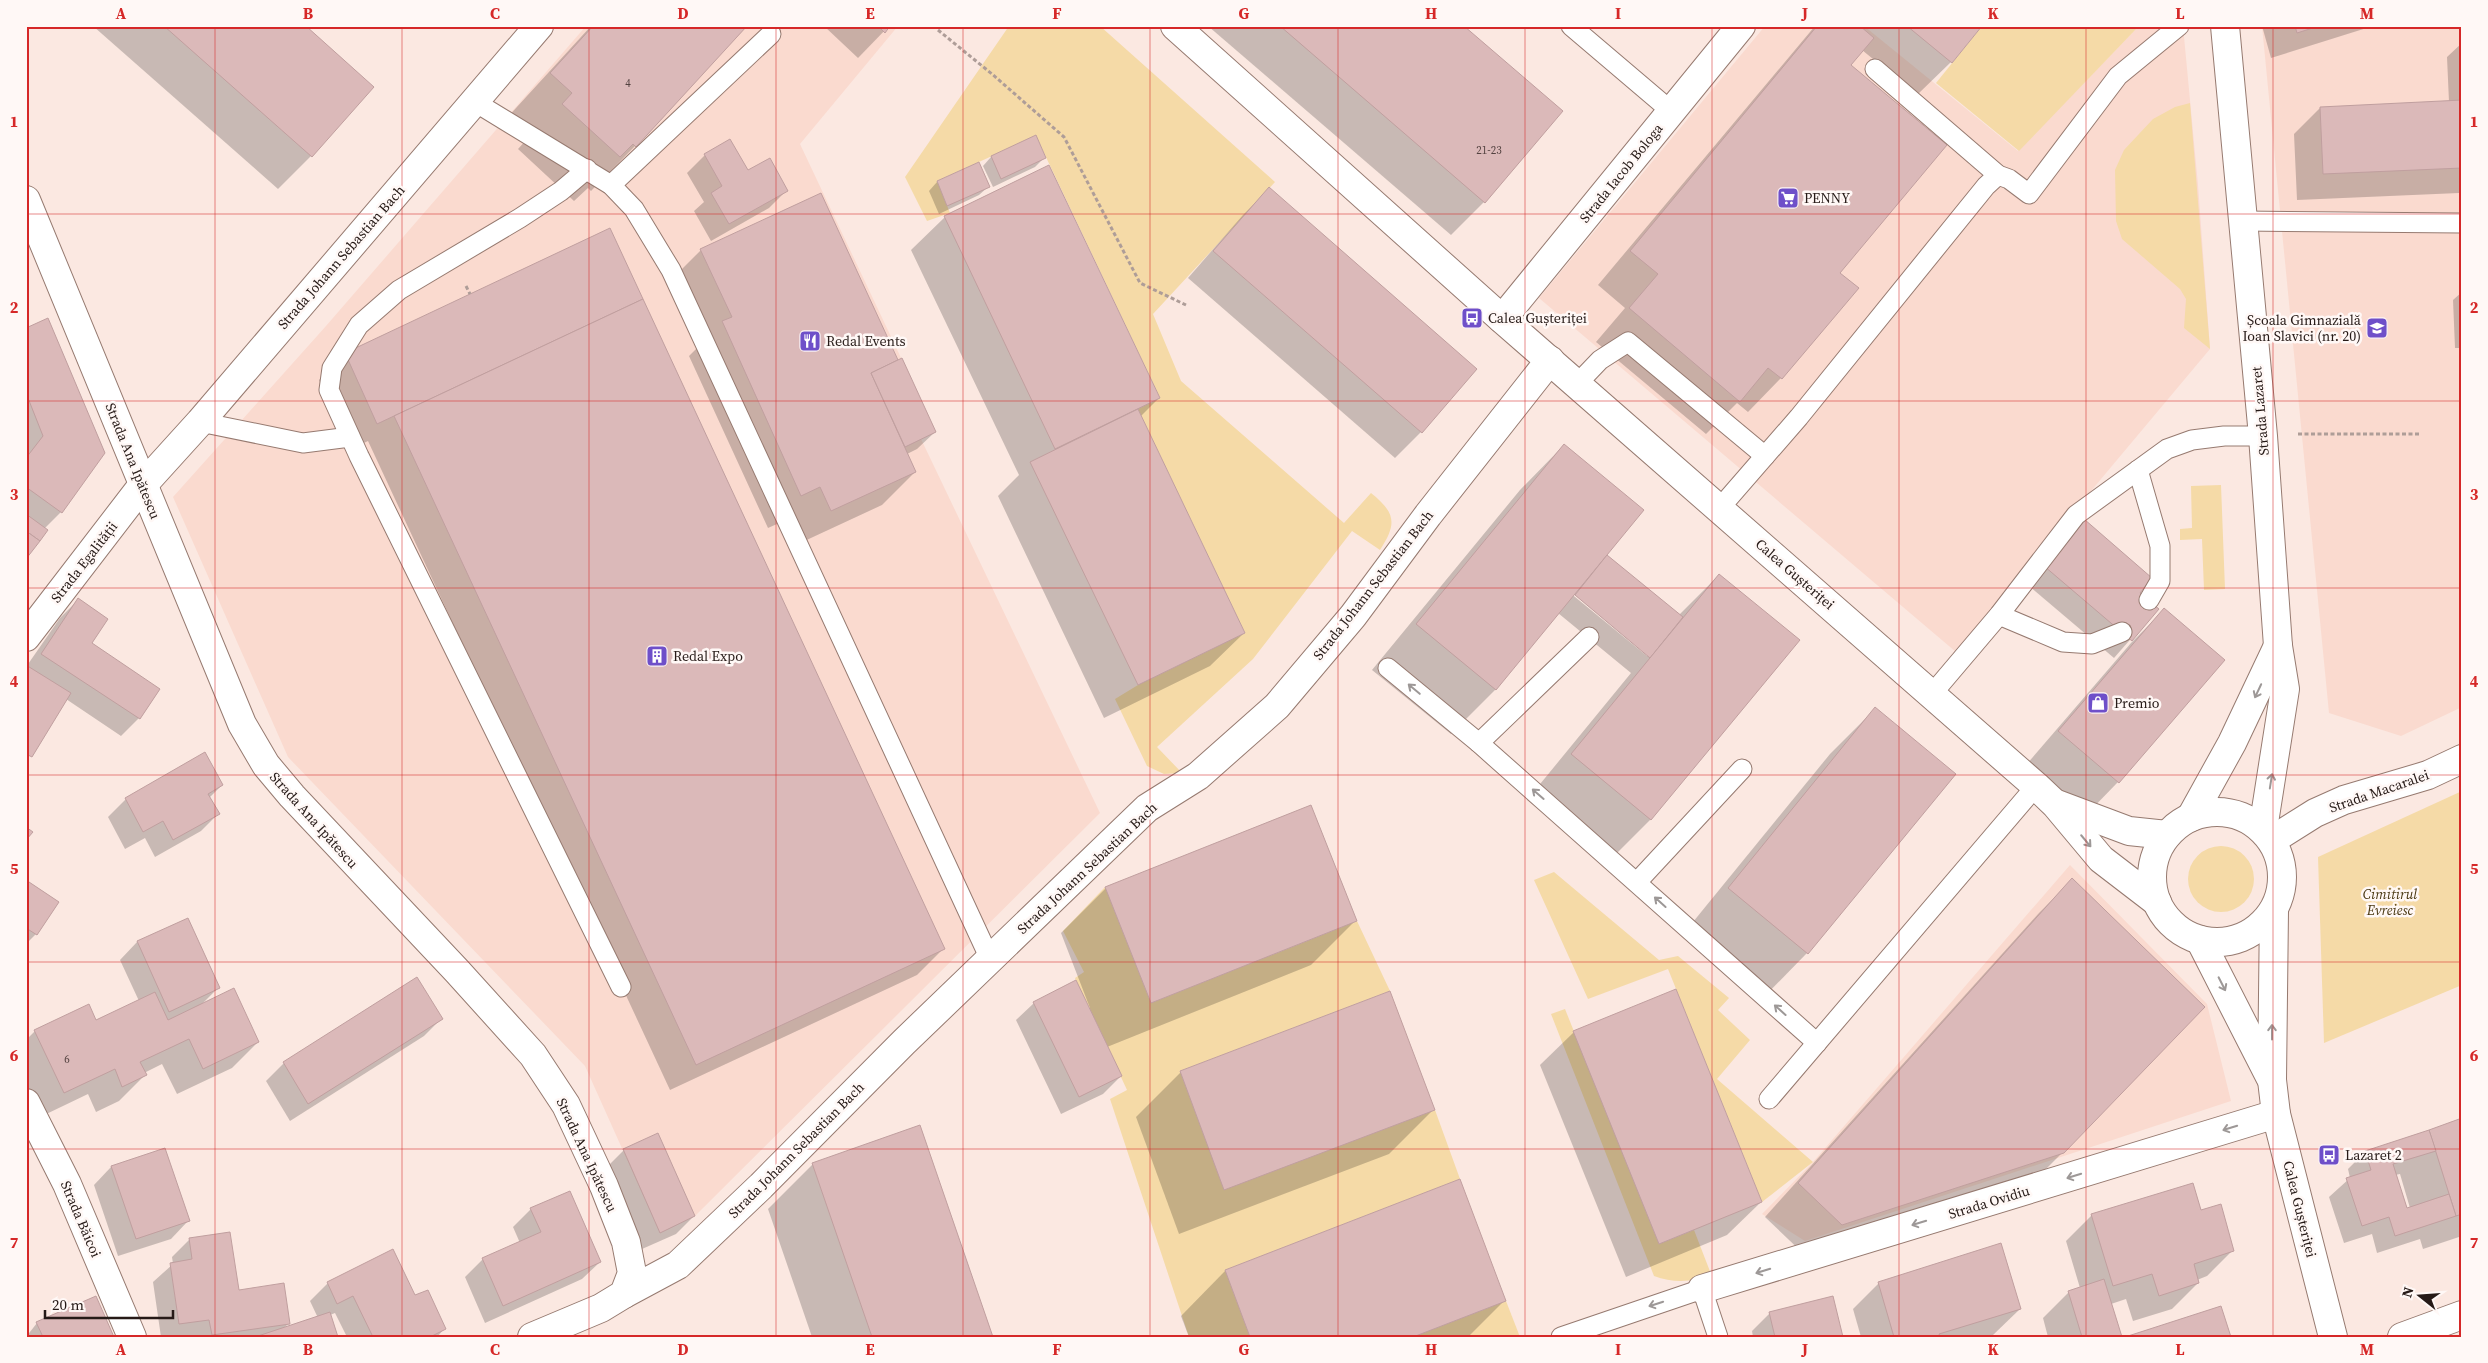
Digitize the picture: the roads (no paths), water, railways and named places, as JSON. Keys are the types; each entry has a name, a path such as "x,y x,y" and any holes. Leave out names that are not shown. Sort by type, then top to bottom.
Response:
{"street":[{"name":"Strada Johann Sebastian Bach","path":"142,486 200,422 539,26"},
{"name":"Calea Gușteriței","path":"1176,26 1502,319 2036,786 2055,804 2101,859 2157,902"},
{"name":"Strada Iacob Bologa","path":"1502,319 1741,26"},
{"name":"Strada Lazaret","path":"2225,26 2263,436 2278,646 2285,689 2268,835"},
{"name":"Strada Ana Ipătescu","path":"26,200 142,486 242,724 266,765 362,872 457,971 533,1055 566,1105 604,1186 626,1242 632,1273 624,1294"},
{"name":"Strada Johann Sebastian Bach","path":"624,1294 678,1265 1147,808 1198,776 1277,706 1353,616 1428,515 1550,360"},
{"name":"Strada Egalității","path":"26,637 142,486"},
{"name":"Strada Lazaret","path":"2192,817 2232,743 2278,646"},
{"name":"Strada Macaralei","path":"2268,835 2344,800 2428,775 2462,759"},
{"name":"Calea Gușteriței","path":"2055,804 2129,831 2166,836"},
{"path":"2210,812 2229,812 2247,818 2268,835 2280,857 2283,875 2280,893 2274,910 2260,926 2242,938 2222,942 2200,940 2174,926 2164,915 2157,902 2152,885 2152,867 2158,850 2166,836 2178,824 2192,817 2210,812"},
{"name":"Calea Gușteriței","path":"2274,910 2272,1080 2276,1114 2333,1337"},
{"name":"Calea Gușteriței","path":"2200,940 2272,1080"},
{"name":"Strada Băicoi","path":"26,1103 67,1184 132,1337"},
{"name":"Strada Ovidiu","path":"1702,1289 2276,1114"},
{"path":"532,1337 601,1308 624,1294"},
{"path":"2402,1337 2462,1315"}],"lane":[{"path":"1571,26 1671,111"},
{"path":"1875,69 1998,175 2009,179 2029,194 2118,76 2179,26"},
{"path":"611,186 771,34"},
{"path":"475,102 587,169 611,186 634,209 671,270 990,959"},
{"path":"587,169 561,191 520,218 399,290 359,325 332,368 329,390 350,437 621,987"},
{"path":"1719,509 1765,456 1986,186 1998,175"},
{"path":"2243,221 2462,223"},
{"path":"1577,384 1600,360 1628,342 1765,456"},
{"path":"200,422 303,443 350,437"},
{"path":"1932,694 1999,615 2076,515 2167,449 2192,440 2224,436 2263,436"},
{"path":"2138,470 2160,546 2160,581 2149,600"},
{"path":"1999,615 2063,642 2092,644 2122,632"},
{"path":"1480,743 1589,637"},
{"path":"1388,668 1480,743 1817,1043"},
{"path":"1637,882 1742,769"},
{"path":"1769,1099 2036,786"},
{"path":"1561,1337 1702,1289 1718,1337"}],"place":[{"name":"PENNY","path":"1788,198"},
{"name":"Calea Gușteriței","path":"1472,318"},
{"name":"Școala Gimnazială Ioan Slavici (nr. 20)","path":"2377,328"},
{"name":"Redal Events","path":"810,341"},
{"name":"Redal Expo","path":"657,656"},
{"name":"Premio","path":"2098,703"},
{"name":"Lazaret 2","path":"2329,1155"}],"park label":[{"name":"Cimitirul Evreiesc","path":"2390,902"}]}
